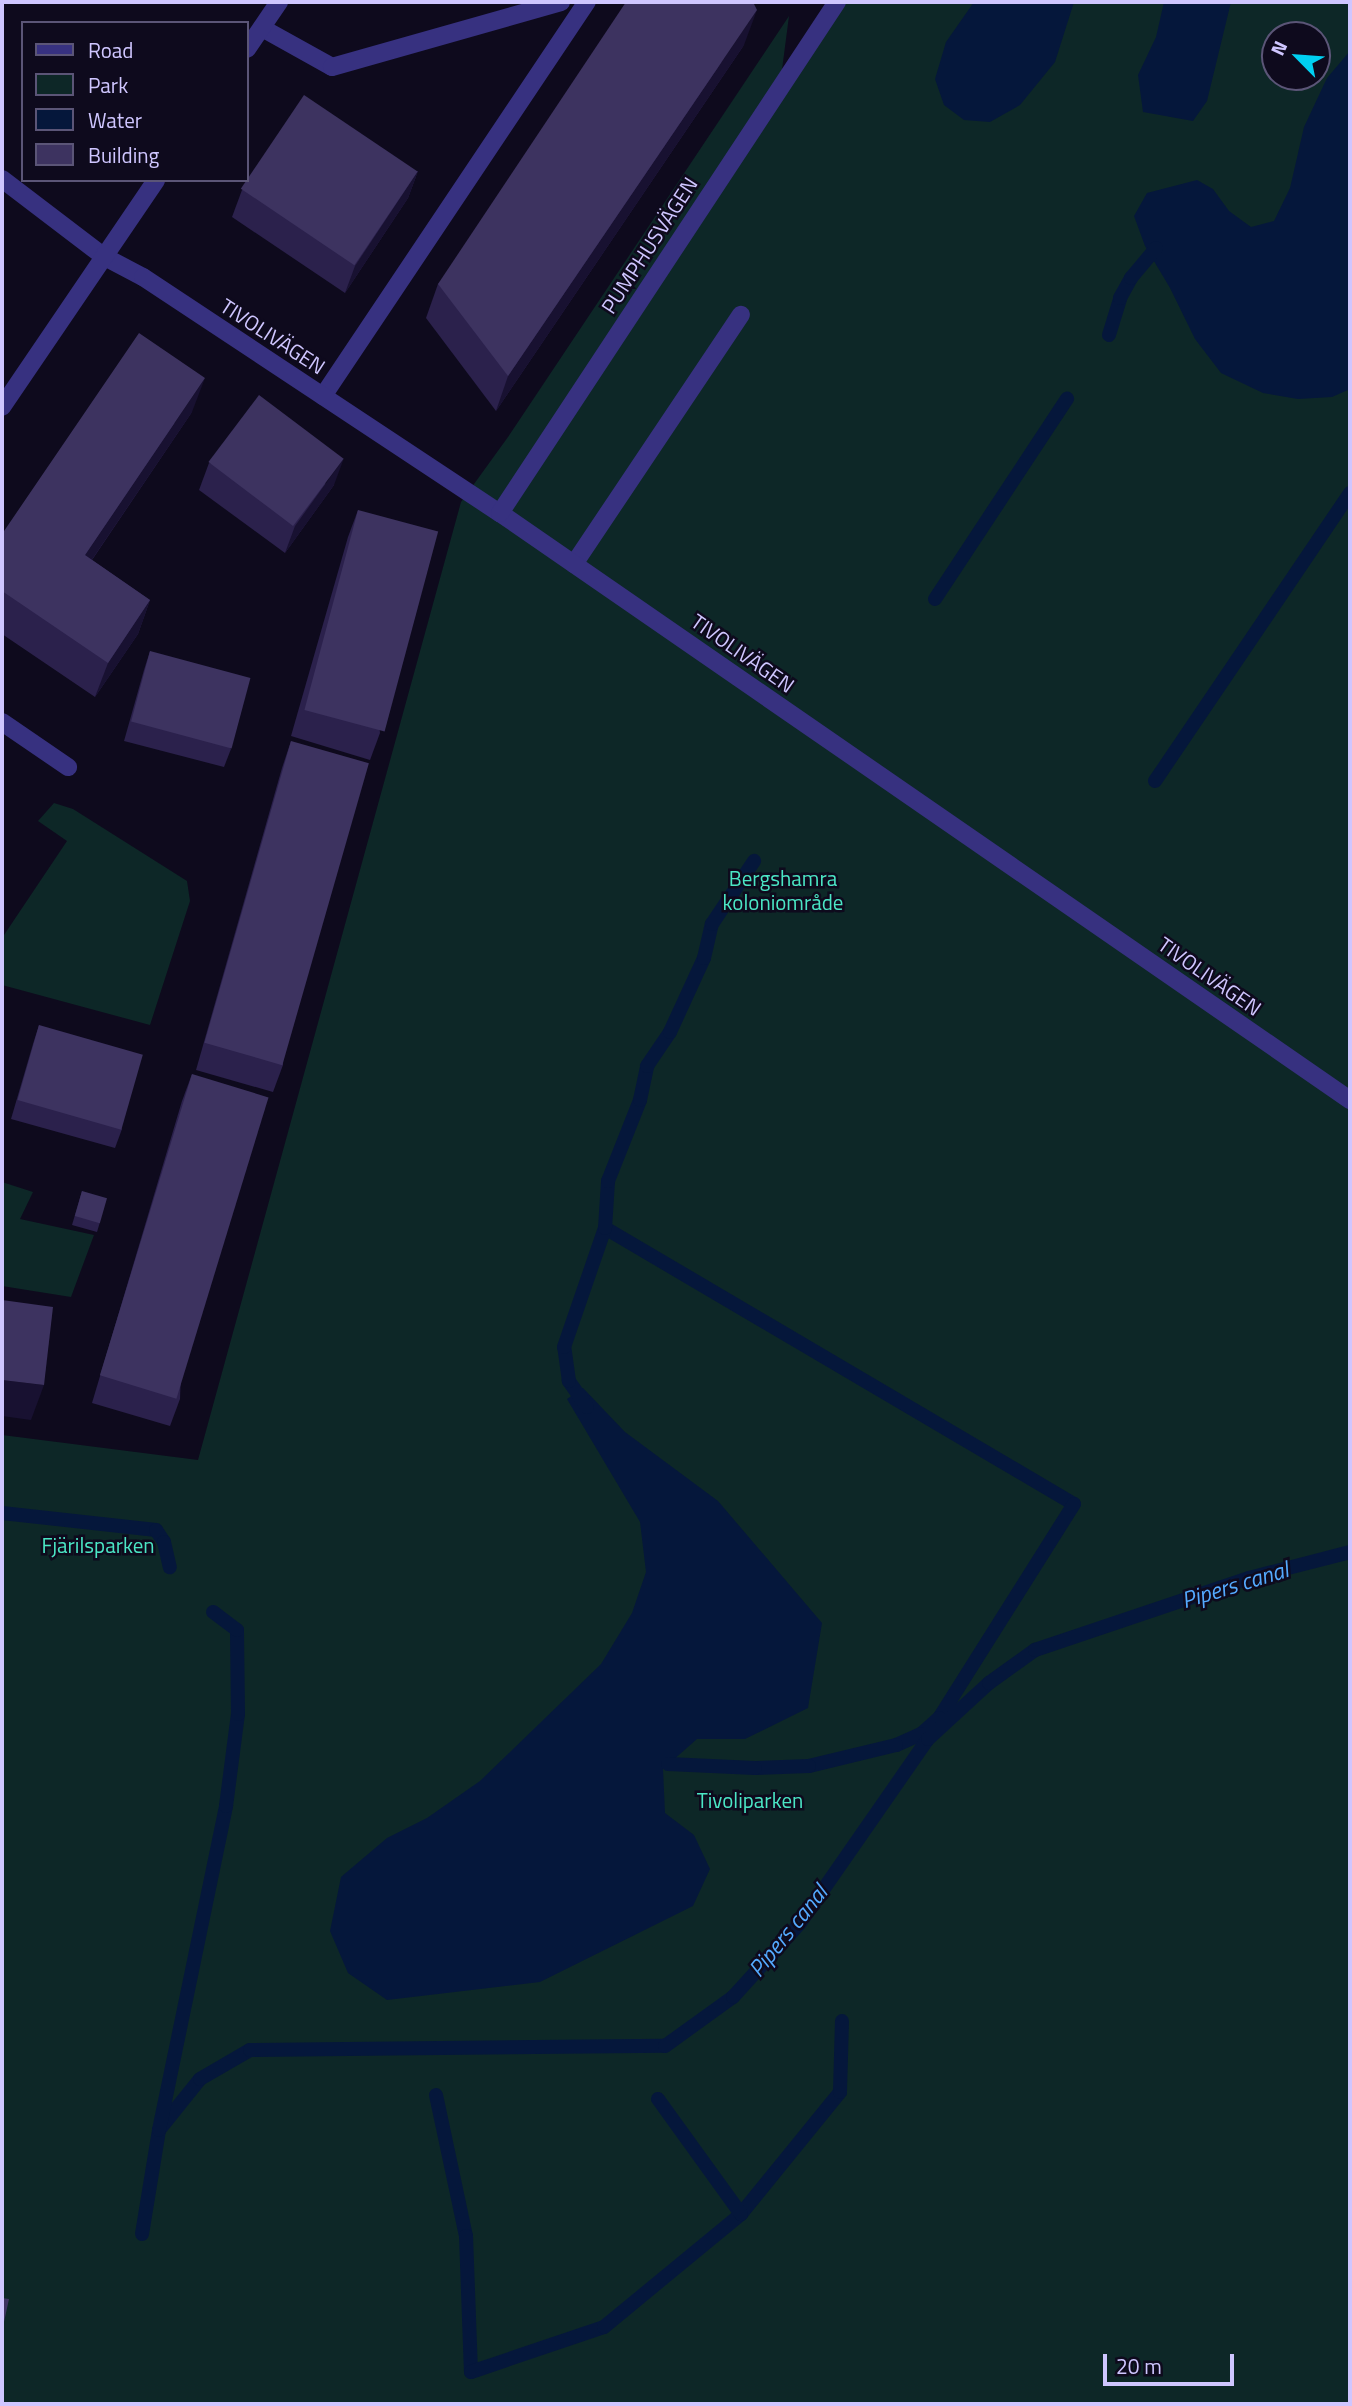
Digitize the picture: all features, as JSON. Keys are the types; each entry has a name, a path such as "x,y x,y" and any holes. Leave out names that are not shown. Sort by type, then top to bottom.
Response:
{"street":[{"path":"248,49 279,2"},
{"path":"262,28 332,67 561,2"},
{"path":"323,396 587,2"},
{"name":"PUMPHUSVÄGEN","path":"500,513 837,2"},
{"name":"TIVOLIVÄGEN","path":"2,179 103,256 143,277 500,513 1350,1100"},
{"path":"2,408 155,182"},
{"path":"574,564 741,314"},
{"path":"2,722 68,767"}],"green space":[{"name":"Tivoliparken","path":"837,2 1350,2 1350,2404 2,2404 2,1435 198,1460 461,502 508,437 789,16 780,85"},
{"path":"54,803 73,809 187,881 190,901 150,1025 2,985 2,938 67,841 38,821"},
{"path":"2,1182 33,1192 20,1219 94,1235 71,1297 2,1286"}],"water":[{"path":"974,2 1074,2 1055,62 1020,105 990,122 964,120 944,105 935,79 946,42"},
{"path":"1164,2 1231,2 1207,101 1193,121 1143,112 1138,75 1156,37"},
{"path":"1350,51 1350,389 1332,397 1298,399 1263,393 1221,373 1195,339 1170,288 1145,246 1134,216 1147,193 1197,180 1213,189 1229,211 1251,227 1274,221 1290,188 1304,127 1321,91 1331,91 1331,73"},
{"path":"583,1388 625,1432 718,1501 822,1623 808,1708 745,1739 697,1739 663,1769 665,1813 694,1835 710,1869 693,1906 540,1982 387,2000 348,1973 330,1931 341,1877 387,1838 427,1818 480,1781 601,1664 632,1613 646,1572 640,1522 567,1399"}],"building":[{"path":"626,2 753,2 757,10 508,376 438,284"},
{"path":"304,95 418,172 354,265 241,189 248,182 248,178"},
{"path":"139,333 205,378 85,555 150,600 108,663 2,591 2,534"},
{"path":"259,395 344,459 293,526 208,462"},
{"path":"358,510 438,531 385,731 304,710"},
{"path":"150,651 250,678 232,748 131,722"},
{"path":"291,741 369,763 282,1065 204,1043"},
{"path":"39,1025 143,1055 121,1130 18,1100"},
{"path":"192,1074 269,1097 176,1399 100,1375"},
{"path":"82,1191 107,1198 100,1223 75,1216"},
{"path":"2,1300 53,1307 44,1385 2,1380"},
{"path":"2,2298 9,2299 4,2322 2,2321"}],"waterway":[{"path":"1109,335 1120,298 1131,278 1156,248"},
{"path":"935,599 1067,399"},
{"path":"1155,781 1350,493"},
{"path":"587,1407 569,1381 564,1347 605,1228 608,1181 640,1100 647,1066 670,1032 704,958 712,924 754,861"},
{"path":"605,1228 1074,1504 939,1718 921,1734 896,1745 809,1766 755,1768 668,1764"},
{"path":"2,1513 156,1530 164,1542 170,1567"},
{"name":"Pipers canal","path":"159,2130 200,2079 250,2050 665,2046 733,1997 800,1923 928,1739 989,1683 1035,1650 1249,1578 1350,1552"},
{"path":"142,2234 159,2130 226,1806 238,1714 237,1630 213,1612"},
{"path":"436,2095 466,2236 471,2372 604,2327 741,2214 840,2092 842,2021"},
{"path":"658,2099 741,2214"}],"park label":[{"name":"Bergshamra koloniområde","path":"783,890"},
{"name":"Fjärilsparken","path":"98,1545"}]}
